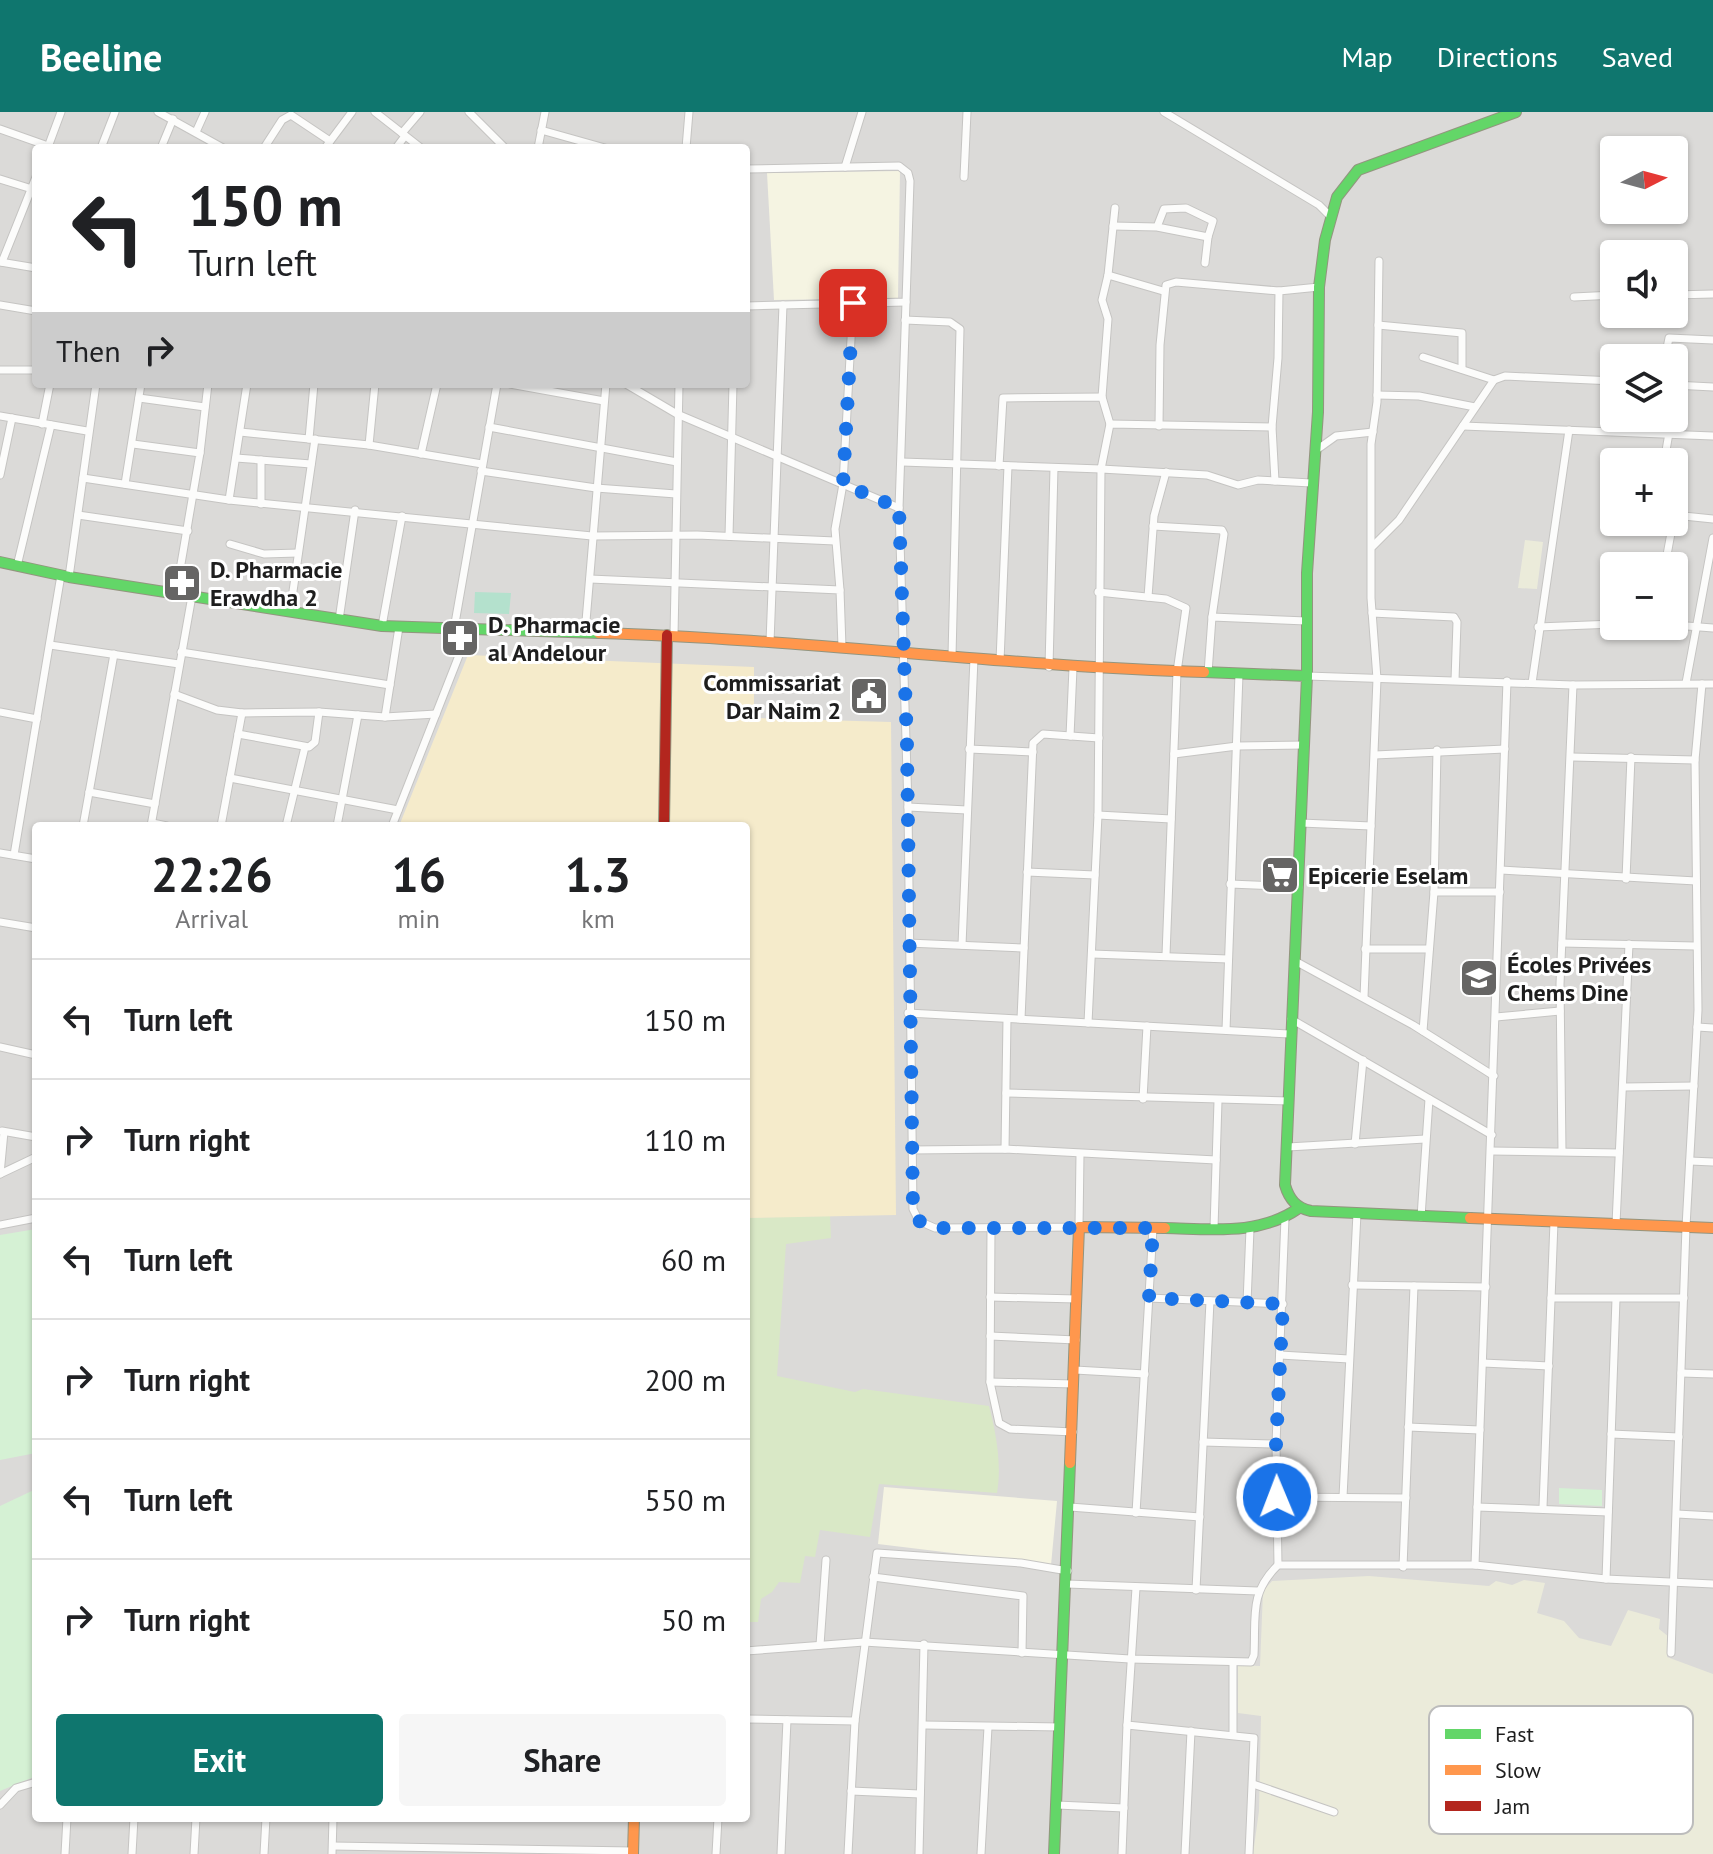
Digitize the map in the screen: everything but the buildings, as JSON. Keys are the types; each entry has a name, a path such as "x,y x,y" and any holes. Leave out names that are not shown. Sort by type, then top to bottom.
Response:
{"street":[{"path":"49,144 61,112"},
{"path":"103,144 115,112"},
{"path":"158,112 216,144"},
{"path":"196,132 205,112"},
{"path":"328,144 352,112"},
{"path":"375,112 416,144"},
{"path":"398,144 420,112"},
{"path":"469,112 501,144"},
{"path":"539,144 545,112"},
{"path":"686,144 689,112"},
{"path":"845,167 862,112"},
{"path":"964,177 967,112"},
{"path":"1164,112 1319,205 1331,217"},
{"path":"1299,1208 1290,1198 1285,1185 1289,1034 1299,887 1311,483 1318,412 1319,287 1331,217 1337,197 1358,170 1516,112"},
{"path":"267,144 282,120 291,115 330,141"},
{"path":"163,144 173,119"},
{"path":"0,129 40,144"},
{"path":"541,130 591,144"},
{"path":"750,169 899,166 908,173 899,508 908,807 911,1150 913,1209 919,1221 935,1228 1250,1229 1285,1218 1299,1208 1421,1217 1713,1228"},
{"path":"0,179 32,189"},
{"path":"32,194 1,262 32,267"},
{"path":"1088,1023 1098,815 1101,469 1110,424 1102,397 1108,319 1102,300 1108,275 1115,208"},
{"path":"1157,227 1164,209 1186,208 1213,221 1205,263"},
{"path":"1113,226 1157,227 1208,237"},
{"path":"1364,997 1377,679 1372,613 1373,432 1377,395 1379,261"},
{"path":"1108,275 1163,291"},
{"path":"1159,426 1163,291 1170,282 1279,291 1319,287"},
{"path":"1275,481 1272,427 1278,358 1279,291"},
{"path":"1688,295 1713,294"},
{"path":"1574,297 1600,296"},
{"path":"750,306 906,302"},
{"path":"842,647 835,541 843,484 853,303"},
{"path":"0,305 32,310"},
{"path":"770,642 783,305"},
{"path":"905,320 950,322 960,329 952,656"},
{"path":"1378,325 1462,333 1462,369"},
{"path":"1668,344 1669,338 1713,340"},
{"path":"1423,357 1494,380"},
{"path":"0,370 32,370"},
{"path":"1373,546 1399,520 1494,380 1505,376 1600,380"},
{"path":"1688,386 1713,387"},
{"path":"17,566 47,424 50,388"},
{"path":"14,855 50,645 78,515 95,388"},
{"path":"125,484 140,388"},
{"path":"176,593 194,495 207,388"},
{"path":"229,500 246,388"},
{"path":"290,612 311,464 314,388"},
{"path":"369,445 375,388"},
{"path":"421,454 436,388"},
{"path":"454,629 496,388"},
{"path":"532,388 604,401"},
{"path":"585,633 606,388"},
{"path":"633,388 677,414 899,508"},
{"path":"664,822 670,636 675,583 679,388"},
{"path":"729,536 733,388"},
{"path":"1377,395 1419,396 1475,407"},
{"path":"999,466 1003,398 1102,397"},
{"path":"139,398 205,407"},
{"path":"0,416 87,431"},
{"path":"0,475 12,418"},
{"path":"1110,424 1272,427"},
{"path":"1463,426 1713,436"},
{"path":"489,427 677,462"},
{"path":"1532,683 1569,430"},
{"path":"240,432 369,445 596,488 676,494"},
{"path":"1313,453 1336,436 1373,432"},
{"path":"1666,448 1669,433"},
{"path":"133,444 200,453"},
{"path":"236,458 311,464"},
{"path":"261,460 261,504"},
{"path":"902,462 1166,472 1207,475 1238,485 1275,481 1311,483"},
{"path":"1000,661 1008,466"},
{"path":"1049,667 1054,468"},
{"path":"1148,597 1153,526 1166,472"},
{"path":"83,478 261,504 355,510 472,526 592,536 729,536 835,541"},
{"path":"339,620 355,510"},
{"path":"78,515 188,531"},
{"path":"382,626 402,516"},
{"path":"1688,516 1713,519"},
{"path":"1153,526 1222,530 1208,673"},
{"path":"1686,683 1713,538"},
{"path":"230,544 264,554 298,553"},
{"path":"0,562 65,576 382,626 770,642 1049,667 1573,685 1713,684"},
{"path":"590,579 840,590"},
{"path":"1098,592 1166,599 1186,608 1177,672 1166,955"},
{"path":"152,822 192,596"},
{"path":"1372,613 1454,617 1457,622 1455,680"},
{"path":"1212,617 1306,621"},
{"path":"1538,627 1600,625"},
{"path":"1688,626 1713,628"},
{"path":"385,717 399,627"},
{"path":"394,822 469,630"},
{"path":"50,645 179,664"},
{"path":"181,652 390,685"},
{"path":"84,822 114,654"},
{"path":"962,945 974,658"},
{"path":"1070,736 1073,668"},
{"path":"1226,1030 1239,674"},
{"path":"1475,1565 1507,681"},
{"path":"1671,1653 1686,1227 1697,1027 1695,760 1702,684"},
{"path":"1562,1151 1560,1011 1563,875 1572,757 1573,685"},
{"path":"174,694 217,710 242,713 319,712 385,717 436,714"},
{"path":"0,712 37,719"},
{"path":"238,734 305,747 315,742 319,712"},
{"path":"222,822 242,713"},
{"path":"338,822 358,715"},
{"path":"1021,1019 1033,752 1038,736 1099,738"},
{"path":"1174,754 1237,746 1304,745"},
{"path":"287,822 305,747"},
{"path":"969,749 1033,752"},
{"path":"1375,755 1505,749"},
{"path":"1423,1031 1434,892 1437,750"},
{"path":"1572,757 1695,760"},
{"path":"1626,879 1631,757"},
{"path":"230,778 398,810"},
{"path":"89,792 155,804"},
{"path":"908,807 967,810"},
{"path":"1098,815 1171,819"},
{"path":"1301,823 1371,826"},
{"path":"0,853 32,858"},
{"path":"1501,870 1696,881"},
{"path":"1027,872 1095,875"},
{"path":"1230,884 1299,887"},
{"path":"1434,892 1500,892"},
{"path":"0,922 32,927"},
{"path":"908,943 1024,948"},
{"path":"1562,943 1695,946"},
{"path":"1616,1224 1629,944"},
{"path":"1365,949 1429,949"},
{"path":"1092,954 1228,959"},
{"path":"1295,961 1423,1031 1494,1076"},
{"path":"1496,1017 1560,1011"},
{"path":"908,1013 1289,1034"},
{"path":"1005,1149 1007,1019"},
{"path":"1291,1019 1492,1135"},
{"path":"1143,1099 1147,1026"},
{"path":"1697,1027 1713,1028"},
{"path":"0,1047 32,1054"},
{"path":"1355,1144 1363,1060"},
{"path":"1624,1087 1694,1086"},
{"path":"1006,1093 1289,1101"},
{"path":"1421,1217 1429,1099"},
{"path":"1214,1228 1218,1101"},
{"path":"32,1136 2,1131 0,1174 32,1159"},
{"path":"1288,1147 1425,1139"},
{"path":"911,1150 1005,1149 1216,1160"},
{"path":"1491,1151 1619,1153"},
{"path":"1054,1854 1068,1571 1080,1154"},
{"path":"1690,1161 1713,1162"},
{"path":"1343,1497 1357,1213"},
{"path":"1278,1565 1276,1444 1285,1218"},
{"path":"0,1225 32,1219"},
{"path":"1543,1507 1554,1222"},
{"path":"1136,1513 1153,1228"},
{"path":"991,1229 990,1382 1002,1428 1073,1432"},
{"path":"1247,1303 1250,1229"},
{"path":"1352,1285 1486,1287"},
{"path":"1403,1567 1414,1286"},
{"path":"990,1297 1077,1299"},
{"path":"1149,1298 1283,1304"},
{"path":"1551,1298 1684,1298"},
{"path":"1606,1579 1616,1299"},
{"path":"1196,1590 1210,1301"},
{"path":"990,1336 1076,1340"},
{"path":"1280,1355 1349,1359"},
{"path":"1483,1363 1549,1366"},
{"path":"1075,1370 1145,1374"},
{"path":"1681,1373 1713,1374"},
{"path":"990,1382 1074,1384"},
{"path":"1408,1427 1480,1430"},
{"path":"1611,1434 1679,1437"},
{"path":"1203,1442 1276,1444"},
{"path":"1277,1497 1406,1498"},
{"path":"1070,1507 1200,1517"},
{"path":"1477,1507 1543,1507 1608,1512"},
{"path":"1677,1514 1713,1516"},
{"path":"848,1854 855,1721 876,1557 881,1551 1068,1571"},
{"path":"820,1645 826,1560"},
{"path":"750,1651 864,1642 1233,1663 1253,1658 1258,1591 1261,1581 1278,1565 1475,1565 1606,1579 1713,1584"},
{"path":"873,1577 1023,1596 1022,1653"},
{"path":"1067,1584 1258,1591"},
{"path":"1122,1854 1136,1588"},
{"path":"919,1854 924,1644"},
{"path":"1233,1663 1233,1735"},
{"path":"750,1719 855,1721"},
{"path":"781,1854 787,1720"},
{"path":"924,1725 1060,1727"},
{"path":"1127,1725 1254,1738 1249,1854"},
{"path":"981,1854 988,1727"},
{"path":"1185,1854 1191,1731"},
{"path":"0,1805 16,1788 32,1783"},
{"path":"1253,1784 1334,1812"},
{"path":"851,1791 920,1794"},
{"path":"1057,1805 1124,1808"},
{"path":"65,1854 67,1822"},
{"path":"132,1854 134,1822"},
{"path":"194,1854 196,1822"},
{"path":"264,1854 266,1822"},
{"path":"333,1822 333,1850 633,1853 634,1822"},
{"path":"716,1854 718,1822"}],"shaded area":[{"path":"0,112 1713,112 1713,1854 0,1854"},
{"path":"900,171 898,298 774,300 767,173"},
{"path":"1525,540 1543,542 1537,589 1518,588"},
{"path":"884,1487 1057,1501 1051,1565 878,1544"},
{"path":"1369,1576 1489,1586 1496,1581 1512,1585 1524,1580 1545,1583 1537,1613 1564,1621 1579,1638 1611,1646 1628,1610 1660,1619 1659,1629 1669,1637 1667,1657 1713,1674 1713,1854 1253,1854 1259,1811 1261,1716 1238,1713 1238,1665 1260,1666 1263,1591 1272,1581"}],"green space":[{"path":"475,592 511,593 509,614 474,613"},
{"path":"830,1216 831,1238 786,1244 777,1376 855,1392 863,1389 989,1406 999,1471 997,1493 879,1484 870,1537 820,1530 815,1557 805,1556 800,1583 779,1582 772,1592 761,1599 758,1622 750,1622 750,1218"},
{"path":"32,1230 32,1454 0,1460 0,1235"},
{"path":"1559,1488 1602,1490 1602,1506 1559,1504"},
{"path":"32,1491 32,1778 0,1791 0,1506"}],"sand":[{"path":"468,655 754,667 754,718 891,722 896,1215 750,1218 750,822 401,822"}],"traffic: fast":[{"path":"1307,676 1307,573 1318,412 1319,287 1325,240 1337,197 1358,170 1516,112"},
{"path":"0,562 69,577 382,626 599,633"},
{"path":"1204,672 1307,676 1285,1185 1289,1195 1297,1205 1311,1211 1470,1218"},
{"path":"1165,1228 1251,1227 1284,1217 1299,1208"},
{"path":"1054,1854 1070,1463"}],"traffic: slow":[{"path":"599,633 1204,672"},
{"path":"1470,1218 1713,1228"},
{"path":"1070,1463 1079,1227 1165,1228"},
{"path":"633,1854 634,1822"}],"traffic: jam":[{"path":"664,822 667,635"}],"place":[{"name":"D. Pharmacie Erawdha 2","path":"182,583"},
{"name":"D. Pharmacie al Andelour","path":"460,638"},
{"name":"Commissariat Dar Naim 2","path":"869,696"},
{"name":"Epicerie Eselam","path":"1280,875"},
{"name":"Écoles Privées Chems Dine","path":"1479,978"}],"route":[{"path":"853,303 843,484 899,508 907,745 908,1013 913,1209 919,1221 935,1228 1153,1228 1149,1298 1283,1304 1276,1444 1277,1497"}]}
